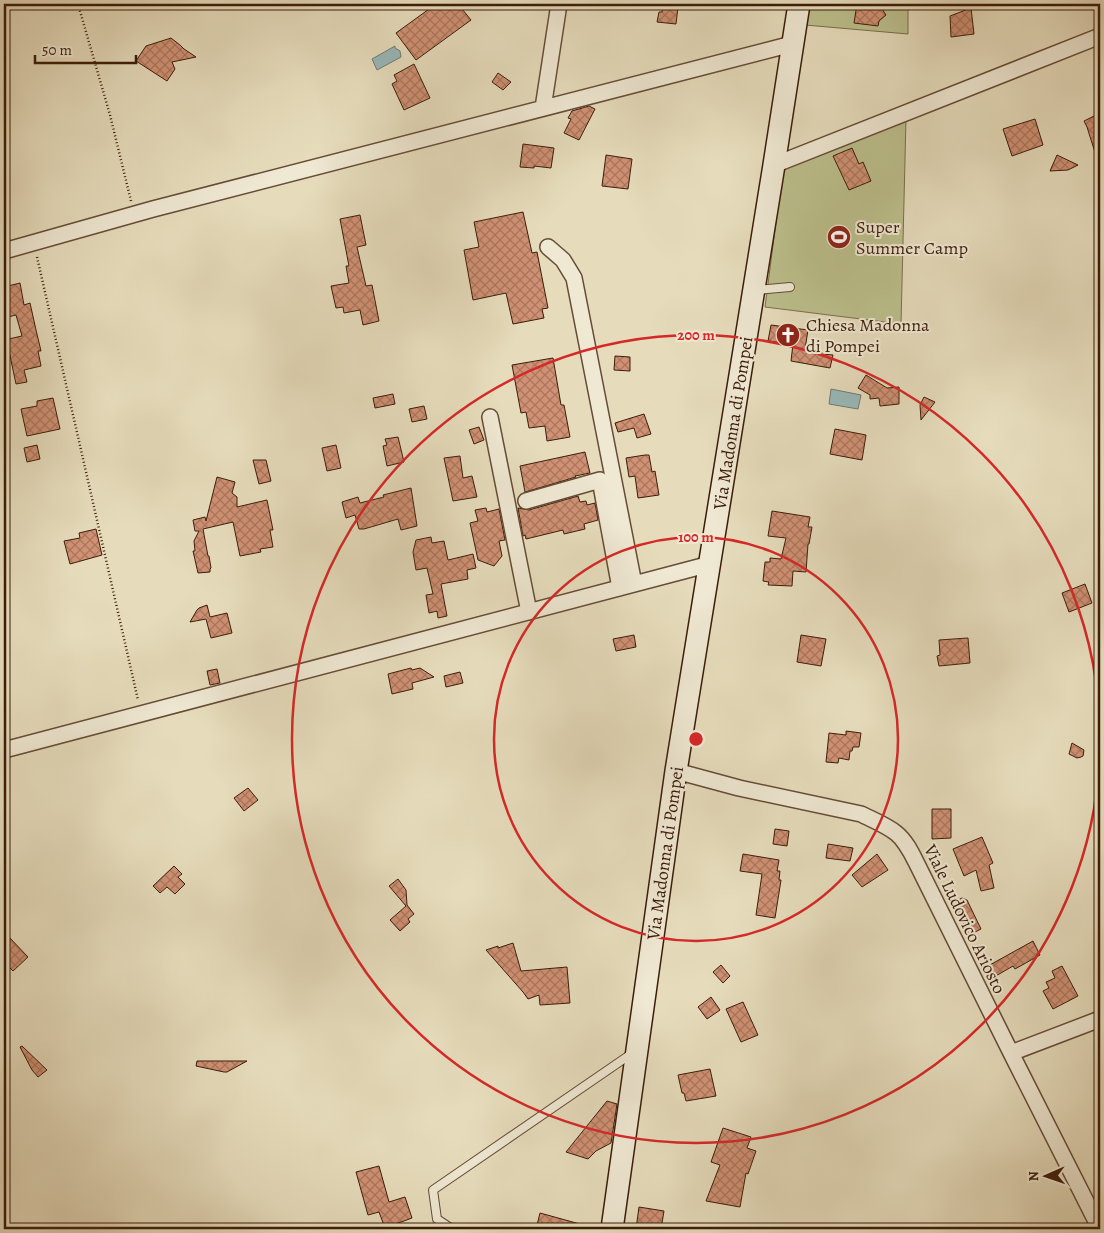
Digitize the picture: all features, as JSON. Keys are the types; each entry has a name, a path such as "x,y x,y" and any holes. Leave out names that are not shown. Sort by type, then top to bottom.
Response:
{"street":[{"path":"543,108 559,4"},
{"name":"Via Madonna di Pompei","path":"612,1229 676,772 799,4"},
{"path":"774,165 1100,36"},
{"path":"4,251 134,215 792,44"},
{"path":"548,247 563,260 574,278 627,586"},
{"path":"490,417 529,612"},
{"path":"526,500 600,480 627,586"},
{"path":"4,750 710,564"},
{"name":"Viale Ludovico Ariosto","path":"676,772 739,788 861,814 879,822 898,834 908,846 1100,1229"},
{"path":"1011,1053 1100,1019"}],"lane":[{"path":"754,290 790,287"},
{"path":"452,1229 437,1219 433,1190 637,1050"}],"path":[{"path":"78,4 110,115 134,215"},
{"path":"34,243 142,714"},
{"path":"17,1229 21,1226 24,1229"}],"green space":[{"path":"809,4 908,4 908,34 805,25"},
{"name":"Super Summer Camp","path":"906,118 901,324 765,307 783,168"}],"water":[{"path":"395,46 400,51 401,57 377,70 372,59"},
{"path":"831,389 861,395 858,409 829,404"}],"building":[{"path":"436,4 458,4 471,20 416,60 396,33"},
{"path":"857,4 879,4 886,15 879,21 878,26 854,23"},
{"path":"663,5 678,7 676,24 657,22"},
{"path":"971,8 974,34 951,37 950,16"},
{"path":"171,38 196,57 172,62 175,69 167,81 136,61 146,46"},
{"path":"414,64 430,98 404,110 392,84 397,81 394,75"},
{"path":"498,73 511,82 503,90 492,82"},
{"path":"589,106 595,109 579,140 564,133 571,119 568,118 572,111"},
{"path":"1100,113 1100,161 1098,162 1084,121"},
{"path":"1035,119 1043,145 1012,156 1003,129"},
{"path":"523,144 554,148 551,168 520,167"},
{"path":"852,148 859,164 863,162 871,181 849,190 833,156"},
{"path":"606,155 632,159 628,189 602,186"},
{"path":"1057,155 1078,165 1068,170 1050,171"},
{"path":"523,212 532,253 537,252 548,308 542,309 544,318 513,324 506,293 473,300 464,250 479,247 474,222"},
{"path":"360,215 366,245 357,247 366,286 372,285 379,321 363,325 360,310 344,313 343,307 336,308 331,286 349,283 346,266 349,266 340,219"},
{"path":"20,283 24,305 30,303 41,351 38,351 41,366 24,370 27,382 16,384 9,351 7,351 4,340 22,336 16,315 4,318 4,287"},
{"path":"771,325 808,330 805,349 822,352 821,354 833,355 830,368 791,361 793,344 768,341"},
{"path":"615,356 630,357 630,371 614,370"},
{"path":"553,358 561,405 564,405 570,437 547,441 545,426 529,428 526,412 521,413 512,365"},
{"path":"866,375 887,388 899,387 899,404 880,406 879,398 870,399 870,395 858,388"},
{"path":"393,394 395,404 375,408 373,398"},
{"path":"924,397 935,402 921,420 920,405"},
{"path":"53,398 60,429 27,436 21,409 37,406 37,401"},
{"path":"424,406 427,419 412,422 409,409"},
{"path":"644,414 651,434 637,438 634,428 618,432 615,423"},
{"path":"479,427 484,440 474,444 469,430"},
{"path":"835,429 866,435 862,460 830,454"},
{"path":"398,437 404,462 387,466 383,446 387,445 385,439"},
{"path":"37,445 40,459 27,462 24,448"},
{"path":"336,445 341,468 327,471 322,448"},
{"path":"585,452 590,473 525,492 520,466"},
{"path":"649,455 652,472 655,471 659,495 638,498 635,476 629,477 626,458"},
{"path":"460,456 463,478 472,476 477,497 453,501 444,458"},
{"path":"253,460 266,460 271,481 259,484"},
{"path":"217,477 235,482 232,493 237,497 237,507 267,500 273,530 270,530 273,547 260,549 261,552 240,556 233,522 203,529 211,568 210,572 198,573 193,551 195,551 194,541 199,531 195,531 193,520 205,517 206,521"},
{"path":"411,488 417,526 401,530 398,519 359,529 355,515 346,518 342,502 358,497 360,503"},
{"path":"578,496 580,502 586,501 587,505 595,503 598,520 584,524 585,529 564,534 563,530 526,539 525,535 523,536 518,508 529,510"},
{"path":"486,508 487,512 499,509 505,540 499,541 502,556 494,566 478,560 470,523 478,521 475,510"},
{"path":"772,511 810,517 808,527 812,527 808,544 806,572 793,571 792,586 768,585 769,582 763,581 765,562 770,562 770,558 781,559 786,538 768,536"},
{"path":"96,529 102,555 70,564 64,541 80,538 79,533"},
{"path":"431,537 432,543 444,541 448,560 473,554 476,568 467,570 468,579 441,584 447,616 438,618 437,611 429,613 426,595 433,594 427,568 416,570 413,552 416,540"},
{"path":"1085,584 1092,603 1069,612 1062,593"},
{"path":"207,605 210,617 227,613 232,633 211,638 206,619 190,622 199,608"},
{"path":"634,635 636,647 616,651 613,639"},
{"path":"801,635 826,639 821,666 797,662"},
{"path":"968,638 970,663 939,666 937,656 940,655 939,640"},
{"path":"411,668 412,670 420,668 434,677 412,683 413,689 392,694 388,674"},
{"path":"217,669 220,683 210,685 207,671"},
{"path":"460,672 463,683 446,687 444,676"},
{"path":"846,731 861,733 859,747 853,747 852,751 850,751 849,760 839,758 838,763 826,762 829,733 846,735"},
{"path":"1072,743 1084,750 1083,756 1077,758 1069,754"},
{"path":"248,788 258,800 244,811 234,798"},
{"path":"932,809 951,809 951,838 932,839"},
{"path":"775,829 789,831 787,846 773,844"},
{"path":"982,837 993,863 989,865 994,888 981,891 976,870 964,876 953,849"},
{"path":"828,844 853,848 850,861 826,858"},
{"path":"743,854 779,860 777,871 780,871 779,880 781,880 775,918 756,915 762,874 740,871"},
{"path":"877,854 888,870 862,887 852,875"},
{"path":"174,866 182,874 178,877 185,884 175,894 167,887 160,893 153,886"},
{"path":"398,879 406,890 407,905 414,914 408,919 410,922 400,931 390,920 406,906 389,886"},
{"path":"962,898 967,900 981,929 969,935 953,906"},
{"path":"9,937 28,957 13,971 4,962 4,942"},
{"path":"1033,941 1040,955 1015,969 1013,966 994,977 988,966"},
{"path":"513,943 521,971 567,967 570,1003 540,1005 539,995 528,999 486,950"},
{"path":"721,965 730,976 723,983 713,972"},
{"path":"1062,966 1078,996 1053,1009 1043,991 1049,988 1046,982 1055,978 1052,971"},
{"path":"711,997 720,1010 707,1019 698,1007"},
{"path":"743,1002 758,1035 741,1042 726,1009"},
{"path":"22,1046 47,1070 38,1077 32,1070 20,1047"},
{"path":"197,1061 247,1061 224,1072 196,1066"},
{"path":"710,1069 716,1096 686,1101 678,1075"},
{"path":"607,1101 617,1104 611,1143 596,1151 588,1159 566,1152"},
{"path":"723,1128 751,1137 747,1148 756,1151 748,1174 746,1173 740,1207 706,1201 720,1165 711,1162"},
{"path":"379,1166 389,1202 405,1197 412,1218 385,1228 379,1212 368,1215 356,1172"},
{"path":"639,1207 664,1211 661,1229 636,1229"},
{"path":"540,1213 587,1226 587,1229 536,1229"}],"place":[{"name":"Super Summer Camp","path":"839,237"},
{"name":"Chiesa Madonna di Pompei","path":"788,335"}]}
